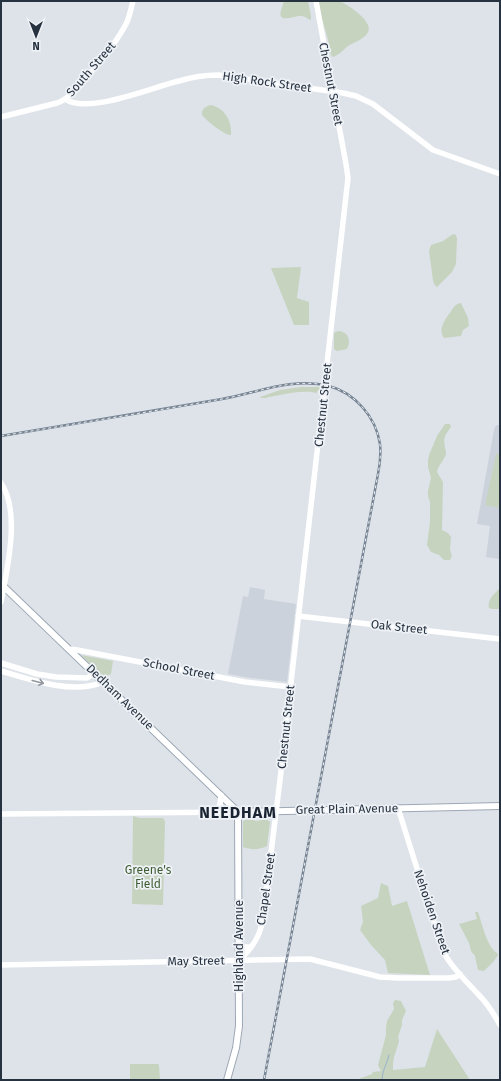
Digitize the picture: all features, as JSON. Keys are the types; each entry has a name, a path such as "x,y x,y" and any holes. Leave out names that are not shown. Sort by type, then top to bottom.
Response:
{"main road":[{"name":"Dedham Avenue","path":"2,585 238,812"},
{"name":"Great Plain Avenue","path":"238,812 500,806"},
{"name":"Highland Avenue","path":"227,1080 236,1048 238,1033 238,812"}],"street":[{"name":"South Street","path":"1,116 49,105 65,99 78,88 114,44 127,22 133,1"},
{"name":"Chestnut Street","path":"276,811 348,175 316,1"},
{"name":"High Rock Street","path":"65,99 76,104 94,104 124,97 180,80 214,75 333,91 350,94 369,102 433,150 500,174"},
{"path":"1,483 8,498 12,517 1,602"},
{"name":"Oak Street","path":"298,616 500,639"},
{"name":"School Street","path":"70,649 245,682 290,687"},
{"path":"1,663 37,674 56,677 87,678 95,673"},
{"path":"1,671 35,681 57,685 88,686 103,682"},
{"path":"214,812 220,806 221,795"},
{"name":"Nehoiden Street","path":"398,808 441,947 446,958 480,995 500,1025"},
{"name":"Chapel Street","path":"238,961 247,953 260,933 263,922 276,811"},
{"name":"Great Plain Avenue","path":"1,814 238,812"},
{"path":"239,943 244,947 251,946"},
{"name":"May Street","path":"1,965 310,959 367,974 389,978 449,978 456,977 460,974"}],"shaded area":[{"path":"497,425 500,425 500,559 486,557 490,526 477,524 494,430"},
{"path":"250,587 265,590 264,599 296,604 287,682 228,674 243,596 248,597"}],"green space":[{"path":"284,1 308,1 311,19 310,20 301,16 287,18 282,17 280,15"},
{"path":"319,1 338,1 353,9 364,18 367,23 369,28 367,34 333,57 330,53"},
{"path":"211,105 220,109 227,116 231,135 220,130 202,115 204,108"},
{"path":"453,234 456,235 457,239 456,264 452,272 437,287 433,280 429,251 431,245 443,241"},
{"path":"301,267 297,298 309,302 309,325 294,325 271,268"},
{"path":"461,303 468,318 469,326 463,330 461,336 444,338 442,335 442,329 444,323 454,307"},
{"path":"339,331 347,335 349,343 347,349 337,351 334,349 334,334 335,332"},
{"path":"301,387 320,387 320,391 317,391 317,393 292,393 267,398 260,397 280,390"},
{"path":"445,424 450,424 451,427 444,439 446,454 437,472 443,482 442,530 448,533 451,537 450,550 452,556 450,560 444,560 439,555 431,552 427,545 430,522 430,502 428,491 431,478 428,461 437,436"},
{"path":"496,454 500,454 500,508 485,505"},
{"path":"500,588 500,609 489,608 490,600"},
{"path":"81,655 113,661 111,674 104,676"},
{"name":"Greene's Field","path":"133,816 139,818 163,818 165,821 163,905 132,904"},
{"path":"248,819 257,821 266,819 270,822 267,846 255,849 243,847 243,821"},
{"path":"381,883 388,886 392,906 407,901 430,975 388,973 385,960 360,930 363,922 361,906 378,898"},
{"path":"475,912 478,912 490,946 498,955 484,971 478,970 475,956 471,951 469,943 459,924 477,919"},
{"path":"395,1000 401,1001 406,1011 398,1037 399,1041 394,1057 393,1070 425,1067 437,1029 470,1080 356,1080 372,1074 373,1072 381,1071 378,1065 386,1035 387,1021 394,1009 393,1003"},
{"path":"130,1064 158,1064 160,1080 130,1080"}],"waterway":[{"path":"382,1080 389,1055"}],"railway":[{"path":"1,436 222,399 275,387 302,383 329,386 338,389 356,400 369,416 378,434 380,444 379,470 264,1080"}],"district":[{"name":"NEEDHAM","path":"238,812"}]}
